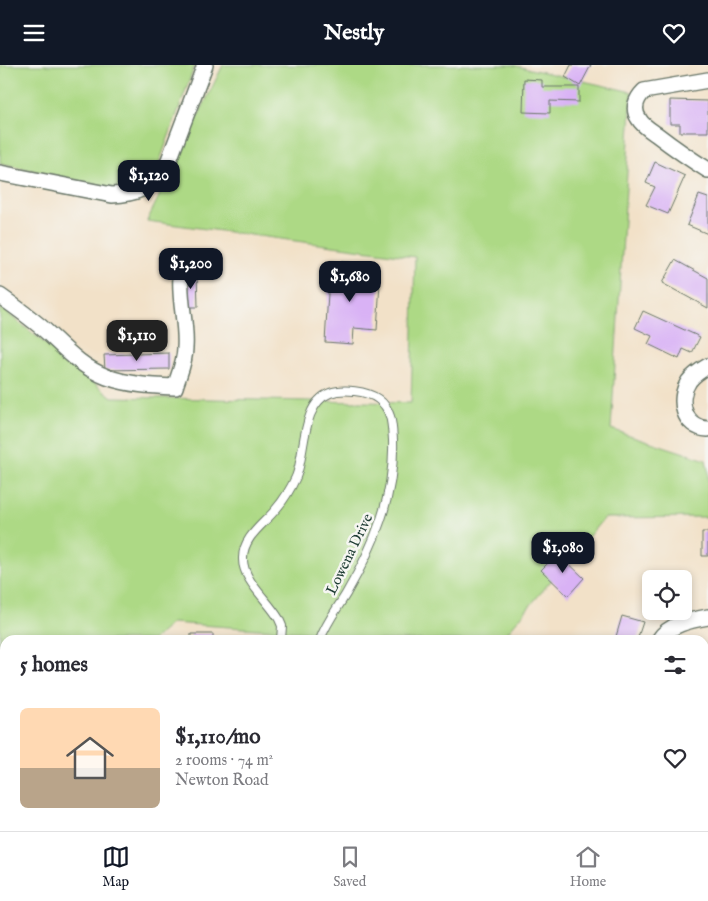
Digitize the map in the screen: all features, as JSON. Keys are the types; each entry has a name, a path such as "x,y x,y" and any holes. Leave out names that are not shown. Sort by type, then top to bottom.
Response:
{"street":[{"path":"0,173 112,195 125,194 144,188 159,178 166,168 205,65"},
{"path":"708,80 644,91 638,97 636,112 643,124 688,158 708,169"},
{"path":"0,297 26,314 70,355 92,370 106,377 139,385 176,387 186,338 180,293 181,277"},
{"path":"708,366 689,381 683,404 684,413 689,420 695,425 708,429"},
{"path":"663,635 682,623 708,617"}],"lane":[{"name":"Lowena Drive","path":"281,635 282,626 279,619 246,575 242,561 245,547 248,540 277,508 296,477 314,405 327,394 335,391 364,393 379,400 390,413 393,450 392,477 379,529 364,562 322,635"}],"green space":[{"path":"0,65 195,65 159,163 140,184 111,188 0,163"},
{"path":"223,65 512,65 632,92 611,429 706,460 708,470 708,517 604,518 505,635 328,635 172,623 159,635 0,635 0,307 112,397 411,403 415,257 147,221"}],"building":[{"path":"571,65 591,65 580,86 565,77"},
{"path":"524,79 542,80 542,87 579,87 579,102 550,101 550,113 523,112"},
{"path":"670,100 708,101 708,132 680,132 680,124 670,124"},
{"path":"655,162 685,176 668,214 646,205 655,187 646,183"},
{"path":"699,195 708,198 708,234 687,225"},
{"path":"675,260 708,278 708,308 662,283"},
{"path":"330,261 360,263 359,282 380,283 377,330 354,328 353,344 325,342"},
{"path":"185,272 197,272 198,307 185,307"},
{"path":"643,311 700,337 692,353 683,349 679,359 648,344 652,336 635,328"},
{"path":"169,353 169,369 105,370 104,355"},
{"path":"702,532 708,532 708,556 702,556"},
{"path":"558,553 584,578 568,596 541,570"},
{"path":"622,616 643,622 639,635 616,635"},
{"path":"191,634 213,634 213,635"}]}
